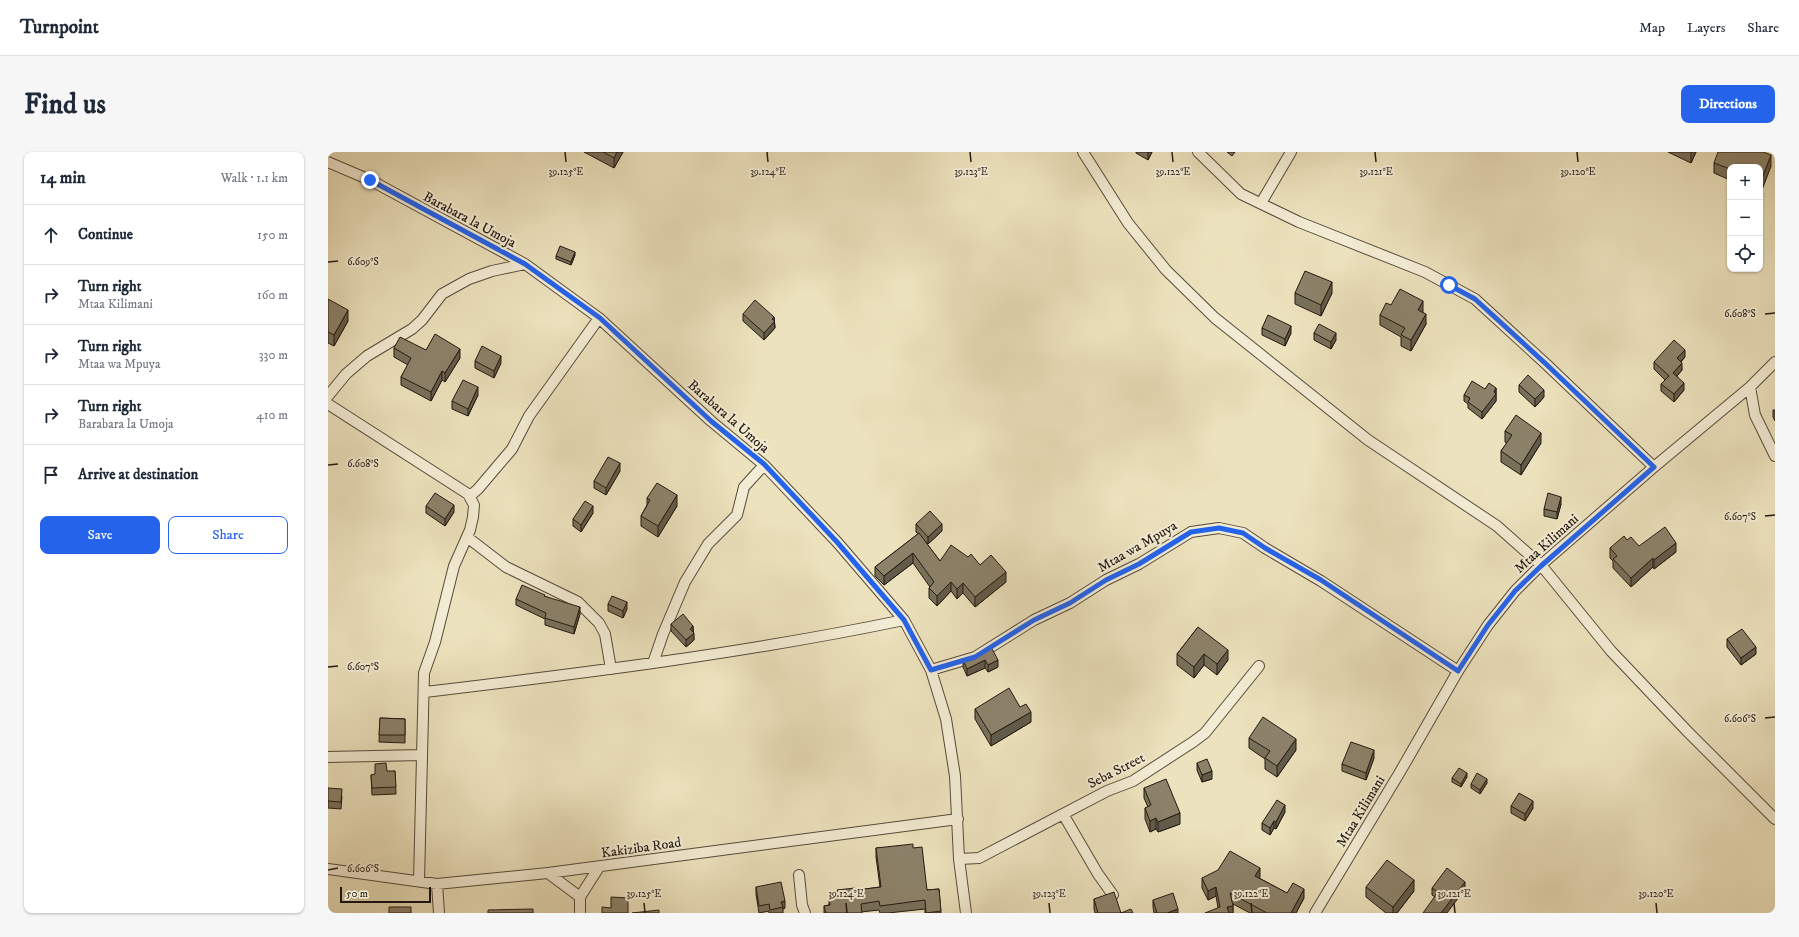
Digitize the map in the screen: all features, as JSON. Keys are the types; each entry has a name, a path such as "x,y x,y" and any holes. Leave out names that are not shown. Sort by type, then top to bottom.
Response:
{"street":[{"path":"1083,152 1128,223 1166,270 1215,318 1368,440 1497,526 1541,566 1611,651 1688,732 1775,819"},
{"path":"1198,152 1241,194 1261,202 1299,222 1425,272 1475,299 1654,467"},
{"path":"1261,202 1291,152"},
{"name":"Barabara la Umoja","path":"328,162 370,180 525,264 600,318 711,421 764,464 837,542 904,620 931,670 946,719 955,776 959,859 966,913"},
{"path":"328,396 346,374 367,356 412,329 422,320 442,294 469,279 492,270 525,264"},
{"path":"470,496 478,489 512,449 529,416 600,318"},
{"name":"Mtaa Kilimani","path":"1315,913 1400,772 1458,671 1488,625 1515,591 1541,566 1654,467 1750,387 1775,362"},
{"path":"1750,387 1755,415 1775,456"},
{"path":"328,404 470,496 474,505 473,517 467,537 454,566 434,642 424,673 425,692 419,881"},
{"path":"653,663 663,634 685,582 708,544 737,515 744,487 764,464"},
{"name":"Mtaa wa Mpuya","path":"931,670 975,657 1034,620 1070,603 1106,580 1139,564 1191,532 1219,528 1243,533 1265,548 1321,580 1458,671"},
{"path":"467,537 506,566 578,602 599,623 605,634 610,669"},
{"path":"425,692 653,663 904,620"},
{"name":"Seba Street","path":"959,859 979,858 1107,791 1133,781 1205,733 1259,666"},
{"path":"328,756 422,755"},
{"path":"1063,814 1098,874 1113,894"},
{"name":"Kakiziba Road","path":"328,869 437,884 599,867 958,819"},
{"path":"580,913 580,896 599,867"},
{"path":"548,873 580,896"},
{"path":"799,875 802,905 805,913"},
{"path":"437,884 439,913"}],"building":[{"path":"603,152 617,152 614,158"},
{"path":"1718,152 1763,152 1771,155 1763,176 1763,164 1727,164 1727,168 1714,163"},
{"path":"560,246 575,252 571,262 556,256"},
{"path":"1305,271 1332,282 1321,305 1295,293"},
{"path":"1400,289 1423,301 1418,310 1426,314 1411,340 1401,335 1405,328 1380,315 1386,303 1391,305"},
{"path":"328,299 348,310 334,335 328,332"},
{"path":"755,300 774,317 772,319 775,321 764,333 743,314"},
{"path":"1268,315 1291,326 1285,339 1262,328"},
{"path":"1319,324 1336,333 1331,342 1314,333"},
{"path":"435,334 460,349 445,373 442,371 431,392 401,377 411,358 394,348 400,337 426,350"},
{"path":"1674,340 1685,350 1677,358 1682,363 1673,373 1684,383 1674,394 1661,384 1669,376 1654,362"},
{"path":"482,346 501,356 494,371 475,361"},
{"path":"1528,375 1544,390 1535,399 1519,385"},
{"path":"463,380 478,387 468,409 452,401"},
{"path":"1472,381 1485,389 1489,383 1496,388 1494,392 1496,394 1482,412 1468,402 1470,398 1464,395"},
{"path":"1516,415 1541,433 1521,465 1501,451 1512,435 1505,431"},
{"path":"608,457 620,463 606,488 594,481"},
{"path":"657,483 677,495 658,526 641,516 650,500 647,498"},
{"path":"435,493 454,505 445,519 426,506"},
{"path":"1548,493 1561,497 1557,512 1544,509"},
{"path":"585,501 593,506 581,525 573,519"},
{"path":"930,511 942,524 928,537 916,524"},
{"path":"1665,527 1676,543 1654,560 1653,558 1631,578 1613,559 1617,556 1610,548 1624,536 1627,540 1631,537 1639,546"},
{"path":"919,533 940,561 951,545 968,557 971,554 980,565 991,555 1006,572 975,597 963,583 957,589 951,582 937,596 929,588 934,582 913,553 884,576 875,567"},
{"path":"522,585 545,595 544,596 580,607 574,627 545,618 546,613 516,599"},
{"path":"612,596 627,602 623,611 608,604"},
{"path":"683,614 693,626 690,629 694,633 686,640 671,624"},
{"path":"1198,627 1228,650 1217,664 1204,654 1194,667 1177,654"},
{"path":"1742,629 1756,647 1741,658 1727,639"},
{"path":"991,647 998,660 988,665 985,660 967,669 963,660 978,655"},
{"path":"1009,688 1020,707 1026,704 1031,712 991,735 975,709"},
{"path":"1263,717 1296,739 1277,766 1265,758 1270,751 1249,738"},
{"path":"380,718 405,719 405,735 379,735"},
{"path":"1351,742 1374,750 1366,773 1342,764"},
{"path":"1207,759 1212,771 1202,775 1197,763"},
{"path":"386,763 387,771 395,771 396,787 372,788 371,775 375,774 375,764"},
{"path":"1459,768 1467,773 1461,784 1452,778"},
{"path":"1477,773 1487,779 1480,790 1471,784"},
{"path":"1166,779 1180,813 1158,822 1156,818 1150,821 1145,808 1151,805 1144,788"},
{"path":"328,788 342,789 341,802 328,801"},
{"path":"1519,793 1533,801 1525,814 1511,806"},
{"path":"1277,800 1285,805 1276,822 1274,821 1270,828 1262,823"},
{"path":"913,844 913,848 922,847 927,890 939,889 941,911 926,913 925,900 880,906 879,901 861,904 862,913 826,913 824,906 830,905 829,894 838,893 837,890 855,888 856,890 881,887 876,848"},
{"path":"1230,851 1260,868 1255,876 1287,893 1293,883 1304,889 1291,913 1267,913 1230,893 1233,906 1227,907 1229,913 1205,913 1220,907 1216,887 1208,891 1202,878 1218,870"},
{"path":"1387,860 1414,880 1393,907 1366,887"},
{"path":"1447,868 1465,882 1441,913 1423,913 1438,892 1432,888"},
{"path":"781,882 785,901 781,902 783,907 770,910 769,904 759,906 756,887"},
{"path":"1114,892 1121,913 1098,913 1094,899"},
{"path":"1173,893 1178,909 1167,913 1157,913 1153,900"},
{"path":"611,897 628,898 628,913 602,913 602,907 611,908"},
{"path":"389,907 411,907 411,913 389,913"},
{"path":"533,909 533,913 488,913 488,910"},
{"path":"1131,909 1133,913 1121,913"},
{"path":"659,910 659,913 632,913"}],"route":[{"path":"370,180 525,264 600,318 711,421 764,464 837,542 904,620 931,670 975,657 1034,620 1070,603 1106,580 1139,564 1191,532 1219,528 1243,533 1265,548 1321,580 1458,671 1488,625 1515,591 1541,566 1654,467 1475,299 1449,285"}]}
